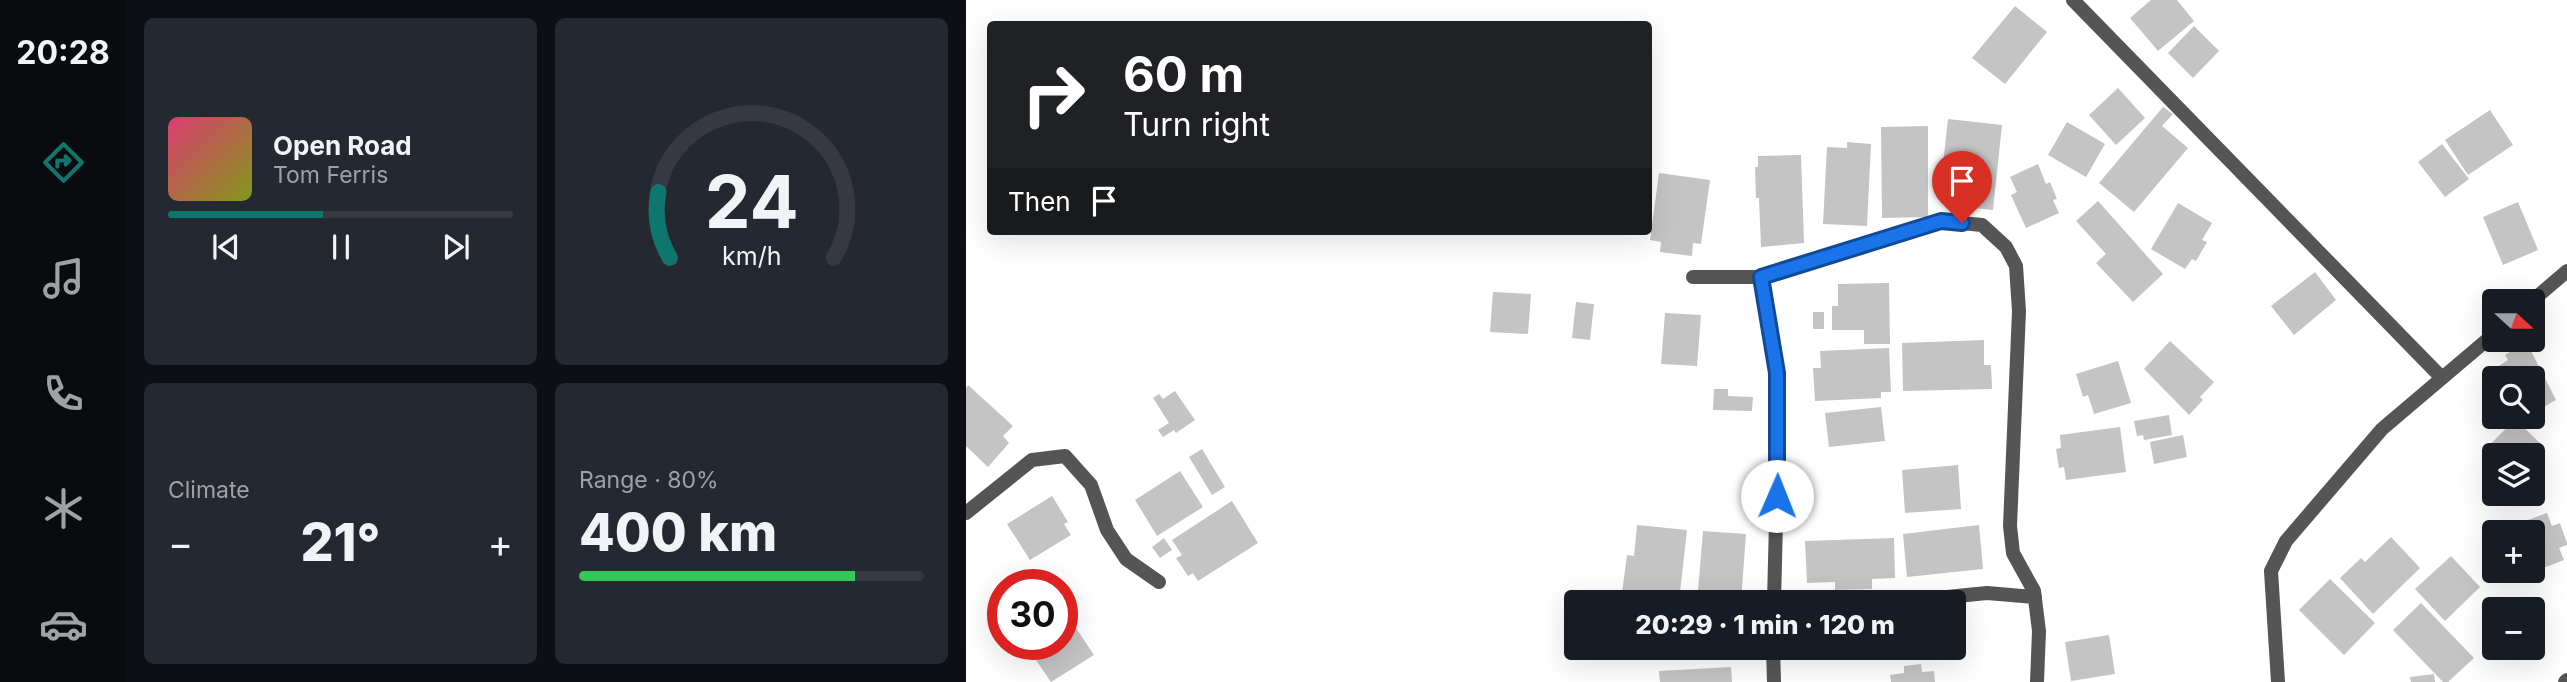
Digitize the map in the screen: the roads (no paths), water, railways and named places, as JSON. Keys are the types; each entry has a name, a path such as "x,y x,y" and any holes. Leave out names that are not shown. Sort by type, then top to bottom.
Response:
{"street":[{"path":"2073,0 2442,378"},
{"path":"1693,277 1761,277 1941,221 1982,225 2006,247 2016,266 2019,311 2010,526 2013,553 2035,591 2039,631 2037,682"},
{"path":"2545,290 2567,271"},
{"path":"1761,277 1777,373 1774,590"},
{"path":"2278,682 2271,571 2286,541 2382,429 2482,344"},
{"path":"966,513 1032,460 1065,456 1091,485 1107,530 1126,559 1159,582"},
{"path":"1966,595 1987,593 2035,597"},
{"path":"1773,660 1774,682"}]}
